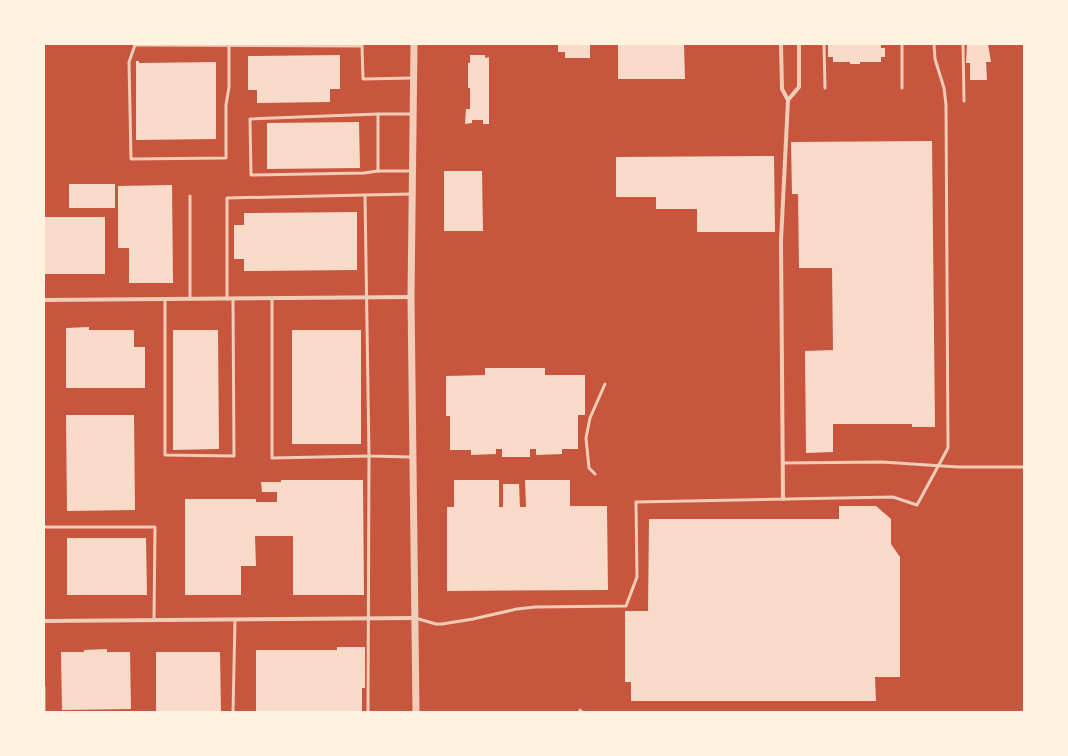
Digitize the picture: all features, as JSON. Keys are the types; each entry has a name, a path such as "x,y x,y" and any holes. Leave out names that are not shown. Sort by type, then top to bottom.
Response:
{"street":[{"path":"414,44 411,297 416,712"},
{"path":"781,44 782,89 788,100 781,241 783,500"},
{"path":"788,100 799,87 799,44"},
{"path":"44,300 411,297"},
{"path":"44,622 414,618"}],"lane":[{"path":"824,44 825,88"},
{"path":"902,44 902,88"},
{"path":"414,618 436,624 442,624 474,619 517,609 535,607 626,606 637,577 636,502 893,497 917,505 948,448 946,105 944,88 934,59 934,44"},
{"path":"963,44 964,101"},
{"path":"229,45 229,87 226,105 226,158 131,159 129,62 135,45 229,45 243,45 362,46 363,79 414,78"},
{"path":"378,114 378,171"},
{"path":"412,171 251,174 250,119 413,114"},
{"path":"227,299 227,198 412,194"},
{"path":"365,195 369,456 368,712"},
{"path":"190,196 190,299"},
{"path":"272,298 272,458 369,456 412,457"},
{"path":"165,299 165,455 234,456 233,299"},
{"path":"595,474 589,468 586,438 590,418 605,384"},
{"path":"783,463 882,462 938,466 1024,467"},
{"path":"44,527 155,527 154,620"},
{"path":"233,712 235,620"},
{"path":"44,687 44,712"}],"building":[{"path":"558,44 590,44 590,58 565,58 565,52 558,52"},
{"path":"618,44 684,44 685,79 618,79"},
{"path":"828,44 881,44 881,48 885,48 885,57 881,57 881,62 860,62 860,64 850,64 850,62 833,62 833,57 828,57"},
{"path":"967,44 988,44 991,62 986,62 987,80 970,80 970,63 966,63"},
{"path":"340,55 340,89 330,89 330,102 257,103 257,90 248,90 248,56"},
{"path":"470,55 485,55 485,58 489,57 489,124 483,124 483,120 472,120 472,123 465,124 466,109 470,109 468,63 470,63"},
{"path":"136,61 139,61 139,63 216,62 216,139 136,140"},
{"path":"359,122 360,168 267,169 267,123"},
{"path":"932,141 935,427 912,427 912,424 833,424 833,452 806,453 805,351 833,350 832,268 799,268 798,194 792,194 791,142"},
{"path":"774,156 775,232 697,232 697,209 656,209 656,197 616,197 616,157"},
{"path":"444,171 482,171 483,231 444,231"},
{"path":"69,184 115,184 115,208 69,208"},
{"path":"172,185 173,283 129,283 129,248 118,248 118,186"},
{"path":"357,212 357,270 244,271 244,259 234,259 234,225 244,225 244,213"},
{"path":"44,217 105,217 105,274 44,274"},
{"path":"89,327 89,330 134,330 134,347 145,347 145,388 66,388 66,328"},
{"path":"173,330 218,330 219,449 173,450"},
{"path":"292,330 361,330 361,444 292,444"},
{"path":"485,368 545,368 545,375 585,375 585,415 578,415 578,449 562,449 562,454 536,455 536,449 530,449 530,457 502,457 502,449 496,449 496,454 471,455 471,450 450,450 450,416 446,416 446,376 485,375"},
{"path":"66,415 134,415 135,510 67,511"},
{"path":"281,480 363,480 364,595 293,595 293,536 255,536 256,566 241,566 241,595 185,595 185,499 256,499 256,502 277,502 277,492 262,492 261,482 281,482"},
{"path":"454,480 499,480 499,507 503,507 503,484 519,484 520,507 526,507 525,480 570,480 570,506 607,506 608,590 447,591 447,507 454,507"},
{"path":"839,506 876,506 891,519 891,544 900,557 900,677 875,677 876,701 631,701 631,682 625,682 625,611 648,611 649,519 839,519"},
{"path":"67,538 146,538 147,595 67,595"},
{"path":"337,647 365,647 365,688 362,688 362,712 256,712 256,650 337,650"},
{"path":"107,649 107,652 130,652 131,709 62,710 61,652 84,652 84,650"},
{"path":"156,652 220,652 221,712 156,712"}]}
